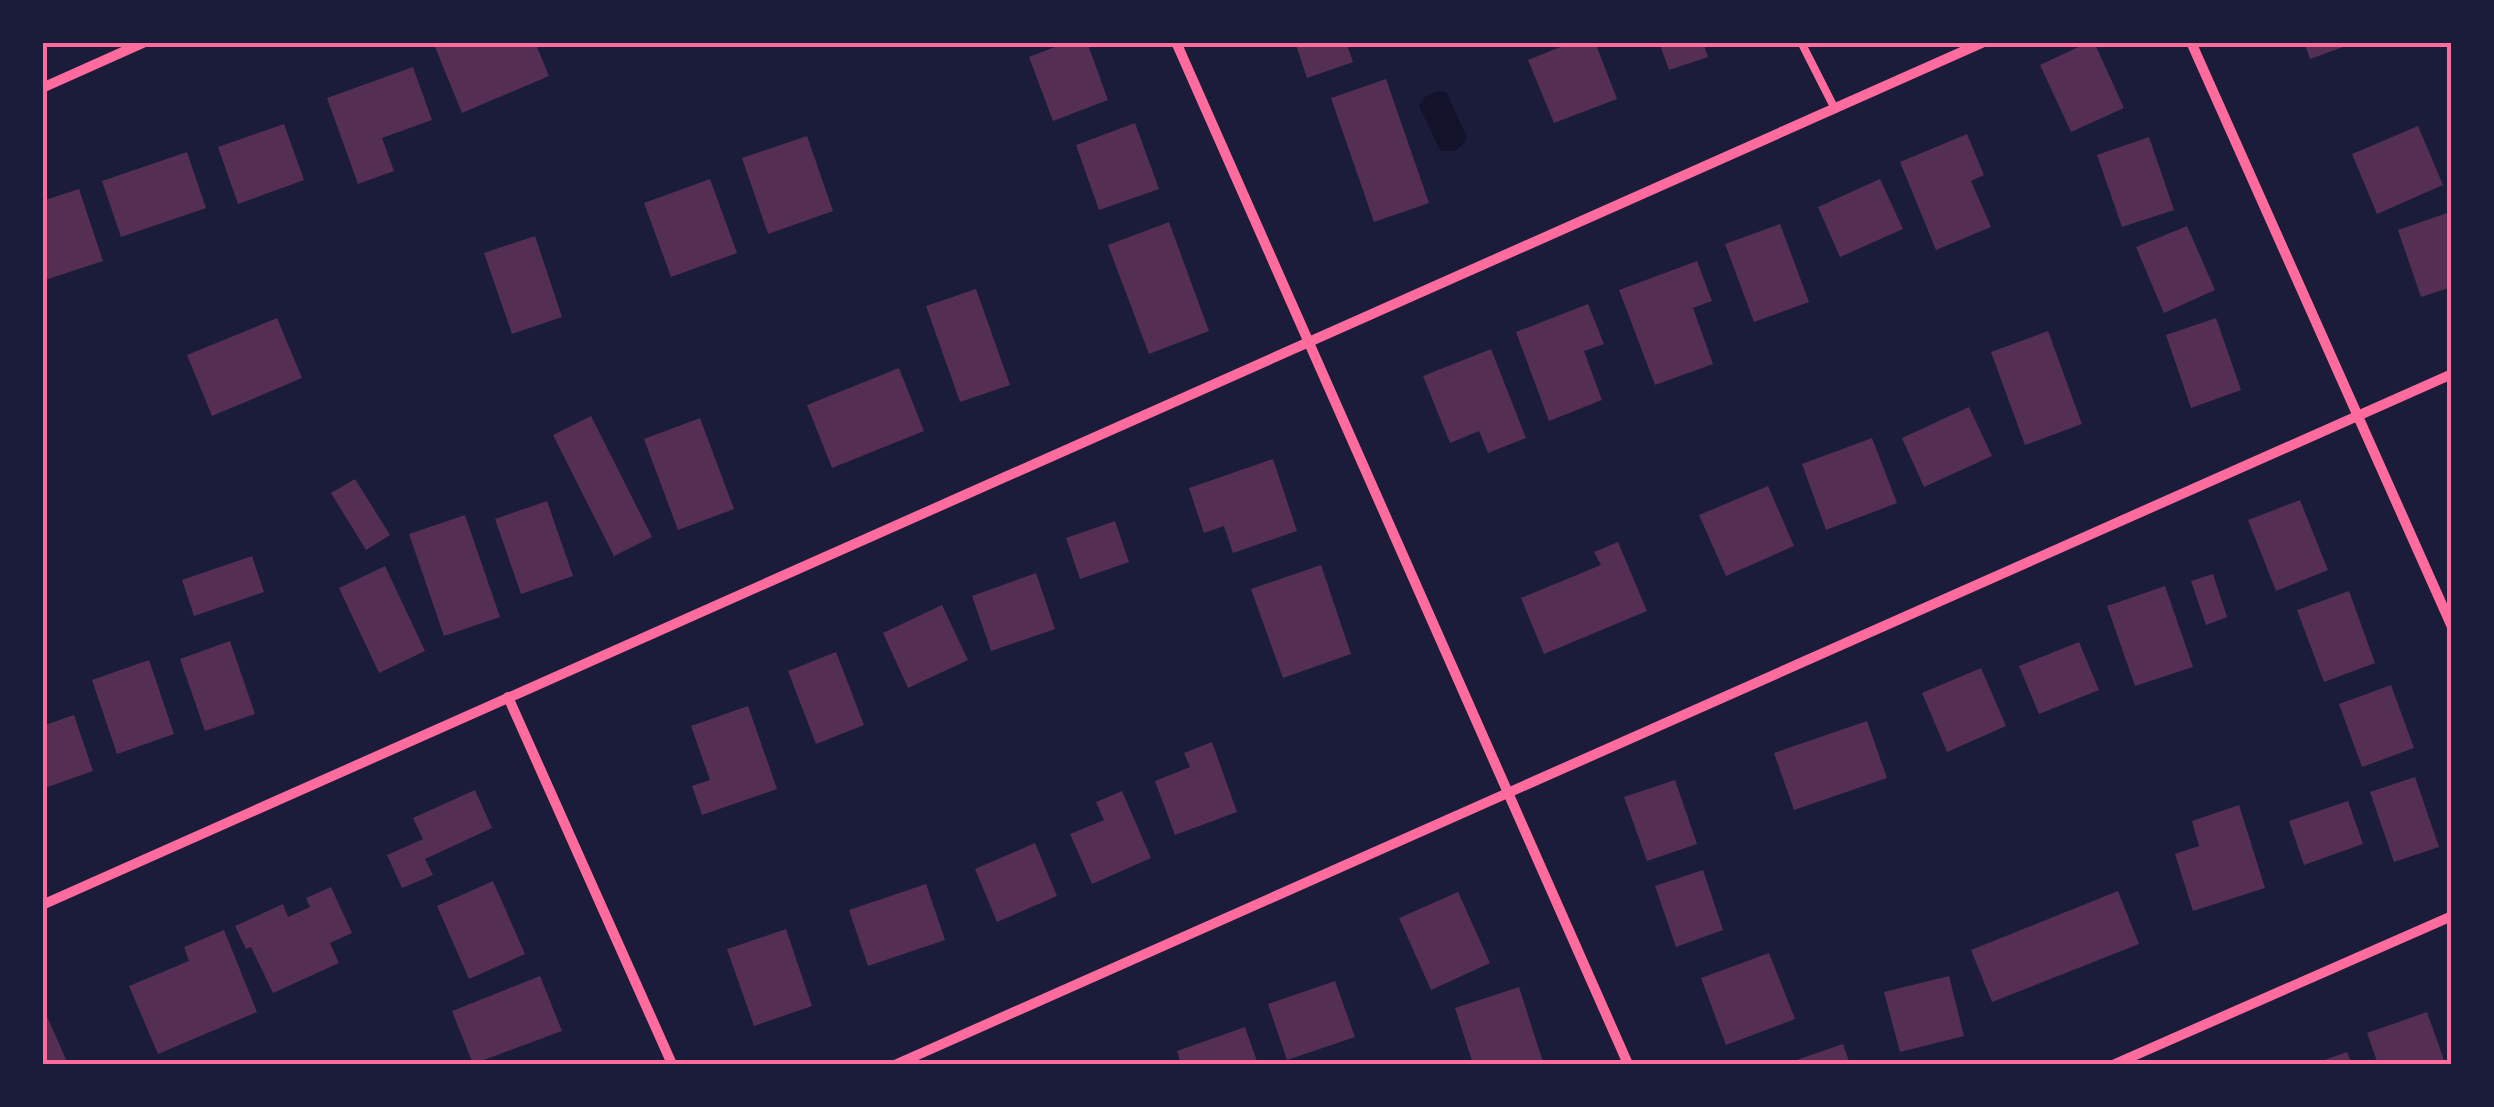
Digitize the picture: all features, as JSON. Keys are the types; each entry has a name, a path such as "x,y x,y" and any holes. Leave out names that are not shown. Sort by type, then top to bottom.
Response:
{"street":[{"path":"42,88 146,42"},
{"path":"1176,42 1628,1064"},
{"path":"42,905 1984,42"},
{"path":"2191,42 2452,628"},
{"path":"897,1064 2452,374"},
{"path":"508,697 672,1064"},
{"path":"2116,1064 2452,916"}],"lane":[{"path":"1801,42 1835,108"}],"shaded area":[{"path":"1437,91 1446,92 1467,137 1453,151 1440,150 1419,106 1425,97"}],"building":[{"path":"433,42 535,42 549,76 462,113"},
{"path":"1068,42 1087,42 1108,100 1053,121 1029,57"},
{"path":"1295,42 1346,42 1353,62 1307,78"},
{"path":"1573,42 1595,42 1617,99 1554,123 1528,60"},
{"path":"1659,42 1703,42 1708,57 1669,70"},
{"path":"2094,42 2124,108 2071,132 2040,65"},
{"path":"2304,42 2354,42 2354,43 2310,59"},
{"path":"413,67 432,120 382,138 394,171 358,184 327,98"},
{"path":"1386,79 1429,203 1374,222 1331,98"},
{"path":"1135,123 1159,189 1099,210 1076,145"},
{"path":"284,124 304,180 238,204 218,147"},
{"path":"2418,126 2443,185 2377,214 2352,154"},
{"path":"1967,134 1984,175 1971,181 1991,227 1936,250 1900,162"},
{"path":"807,136 833,211 768,234 742,158"},
{"path":"2149,137 2174,210 2122,227 2097,155"},
{"path":"187,152 206,208 121,237 102,181"},
{"path":"710,179 737,253 671,277 644,203"},
{"path":"1880,179 1903,229 1840,257 1818,207"},
{"path":"79,189 103,261 42,281 42,201"},
{"path":"2450,212 2452,287 2421,297 2398,230"},
{"path":"1169,222 1209,331 1149,354 1108,245"},
{"path":"1780,224 1809,302 1754,322 1725,244"},
{"path":"2187,226 2215,290 2164,313 2136,247"},
{"path":"535,236 562,317 512,334 484,253"},
{"path":"1697,261 1712,301 1693,308 1713,364 1655,385 1619,290"},
{"path":"976,289 1010,385 960,402 926,306"},
{"path":"1588,304 1604,344 1584,351 1602,400 1549,421 1516,332"},
{"path":"277,318 302,378 212,416 187,355"},
{"path":"2216,318 2241,390 2191,408 2166,335"},
{"path":"2048,331 2082,424 2025,445 1991,352"},
{"path":"1491,349 1526,438 1488,453 1479,431 1450,443 1423,376"},
{"path":"899,368 924,431 832,468 807,405"},
{"path":"1969,407 1992,456 1924,487 1902,438"},
{"path":"591,416 652,537 614,556 553,435"},
{"path":"700,418 734,509 678,530 644,439"},
{"path":"1872,438 1897,503 1826,530 1802,464"},
{"path":"1273,459 1297,531 1233,553 1224,526 1204,533 1189,488"},
{"path":"355,479 390,535 366,550 331,493"},
{"path":"1768,486 1794,546 1726,576 1699,515"},
{"path":"2300,500 2328,570 2276,591 2248,520"},
{"path":"547,501 573,576 521,594 495,519"},
{"path":"465,515 500,617 444,636 409,534"},
{"path":"1115,521 1129,562 1080,579 1066,538"},
{"path":"1618,542 1647,611 1544,654 1521,598 1601,565 1594,552"},
{"path":"252,556 264,592 194,616 182,580"},
{"path":"1321,565 1351,654 1283,678 1251,589"},
{"path":"385,566 425,651 379,673 339,588"},
{"path":"1036,573 1055,629 991,651 972,596"},
{"path":"2213,574 2227,617 2206,625 2191,581"},
{"path":"2165,586 2193,667 2135,686 2107,606"},
{"path":"2349,591 2375,663 2324,682 2297,610"},
{"path":"942,605 968,660 908,688 883,633"},
{"path":"230,641 255,714 205,731 180,659"},
{"path":"2079,642 2099,690 2039,714 2019,666"},
{"path":"836,652 864,725 816,744 788,671"},
{"path":"149,660 174,734 117,754 92,680"},
{"path":"1981,668 2006,726 1947,752 1922,693"},
{"path":"2391,685 2414,748 2362,767 2339,704"},
{"path":"748,706 777,789 702,815 692,786 710,780 691,726"},
{"path":"74,715 93,771 42,789 42,726"},
{"path":"1867,721 1887,778 1794,810 1774,753"},
{"path":"1212,742 1237,812 1175,835 1155,781 1190,767 1184,753"},
{"path":"2415,777 2439,847 2394,862 2370,792"},
{"path":"1675,780 1697,844 1647,861 1624,797"},
{"path":"475,790 492,828 425,859 433,875 402,888 387,855 423,839 413,818"},
{"path":"1122,791 1151,858 1092,884 1070,834 1104,820 1096,802"},
{"path":"2348,801 2363,844 2304,865 2289,821"},
{"path":"2239,805 2265,888 2193,911 2175,854 2199,846 2192,821"},
{"path":"1035,843 1057,896 997,922 975,869"},
{"path":"1703,870 1723,930 1676,947 1655,886"},
{"path":"493,881 525,954 469,979 437,906"},
{"path":"926,884 945,940 868,966 849,910"},
{"path":"331,887 352,933 330,943 339,963 273,993 251,947 246,949 235,926 283,904 288,917 310,907 306,898"},
{"path":"2118,891 2139,944 1992,1002 1971,950"},
{"path":"1458,892 1490,963 1431,990 1399,918"},
{"path":"786,929 812,1006 754,1026 727,949"},
{"path":"224,930 257,1012 158,1054 129,986 189,961 184,947"},
{"path":"1769,953 1795,1019 1726,1045 1701,978"},
{"path":"540,976 562,1031 473,1064 452,1011"},
{"path":"1949,976 1964,1036 1900,1052 1884,992"},
{"path":"1335,981 1355,1037 1287,1060 1268,1004"},
{"path":"1519,987 1543,1062 1473,1064 1455,1008"},
{"path":"42,1005 68,1064 42,1064"},
{"path":"2427,1012 2445,1063 2378,1064 2367,1033"},
{"path":"1245,1027 1258,1064 1181,1064 1177,1051"},
{"path":"1843,1044 1850,1064 1785,1064"},
{"path":"2347,1052 2352,1064 2313,1064"}]}
